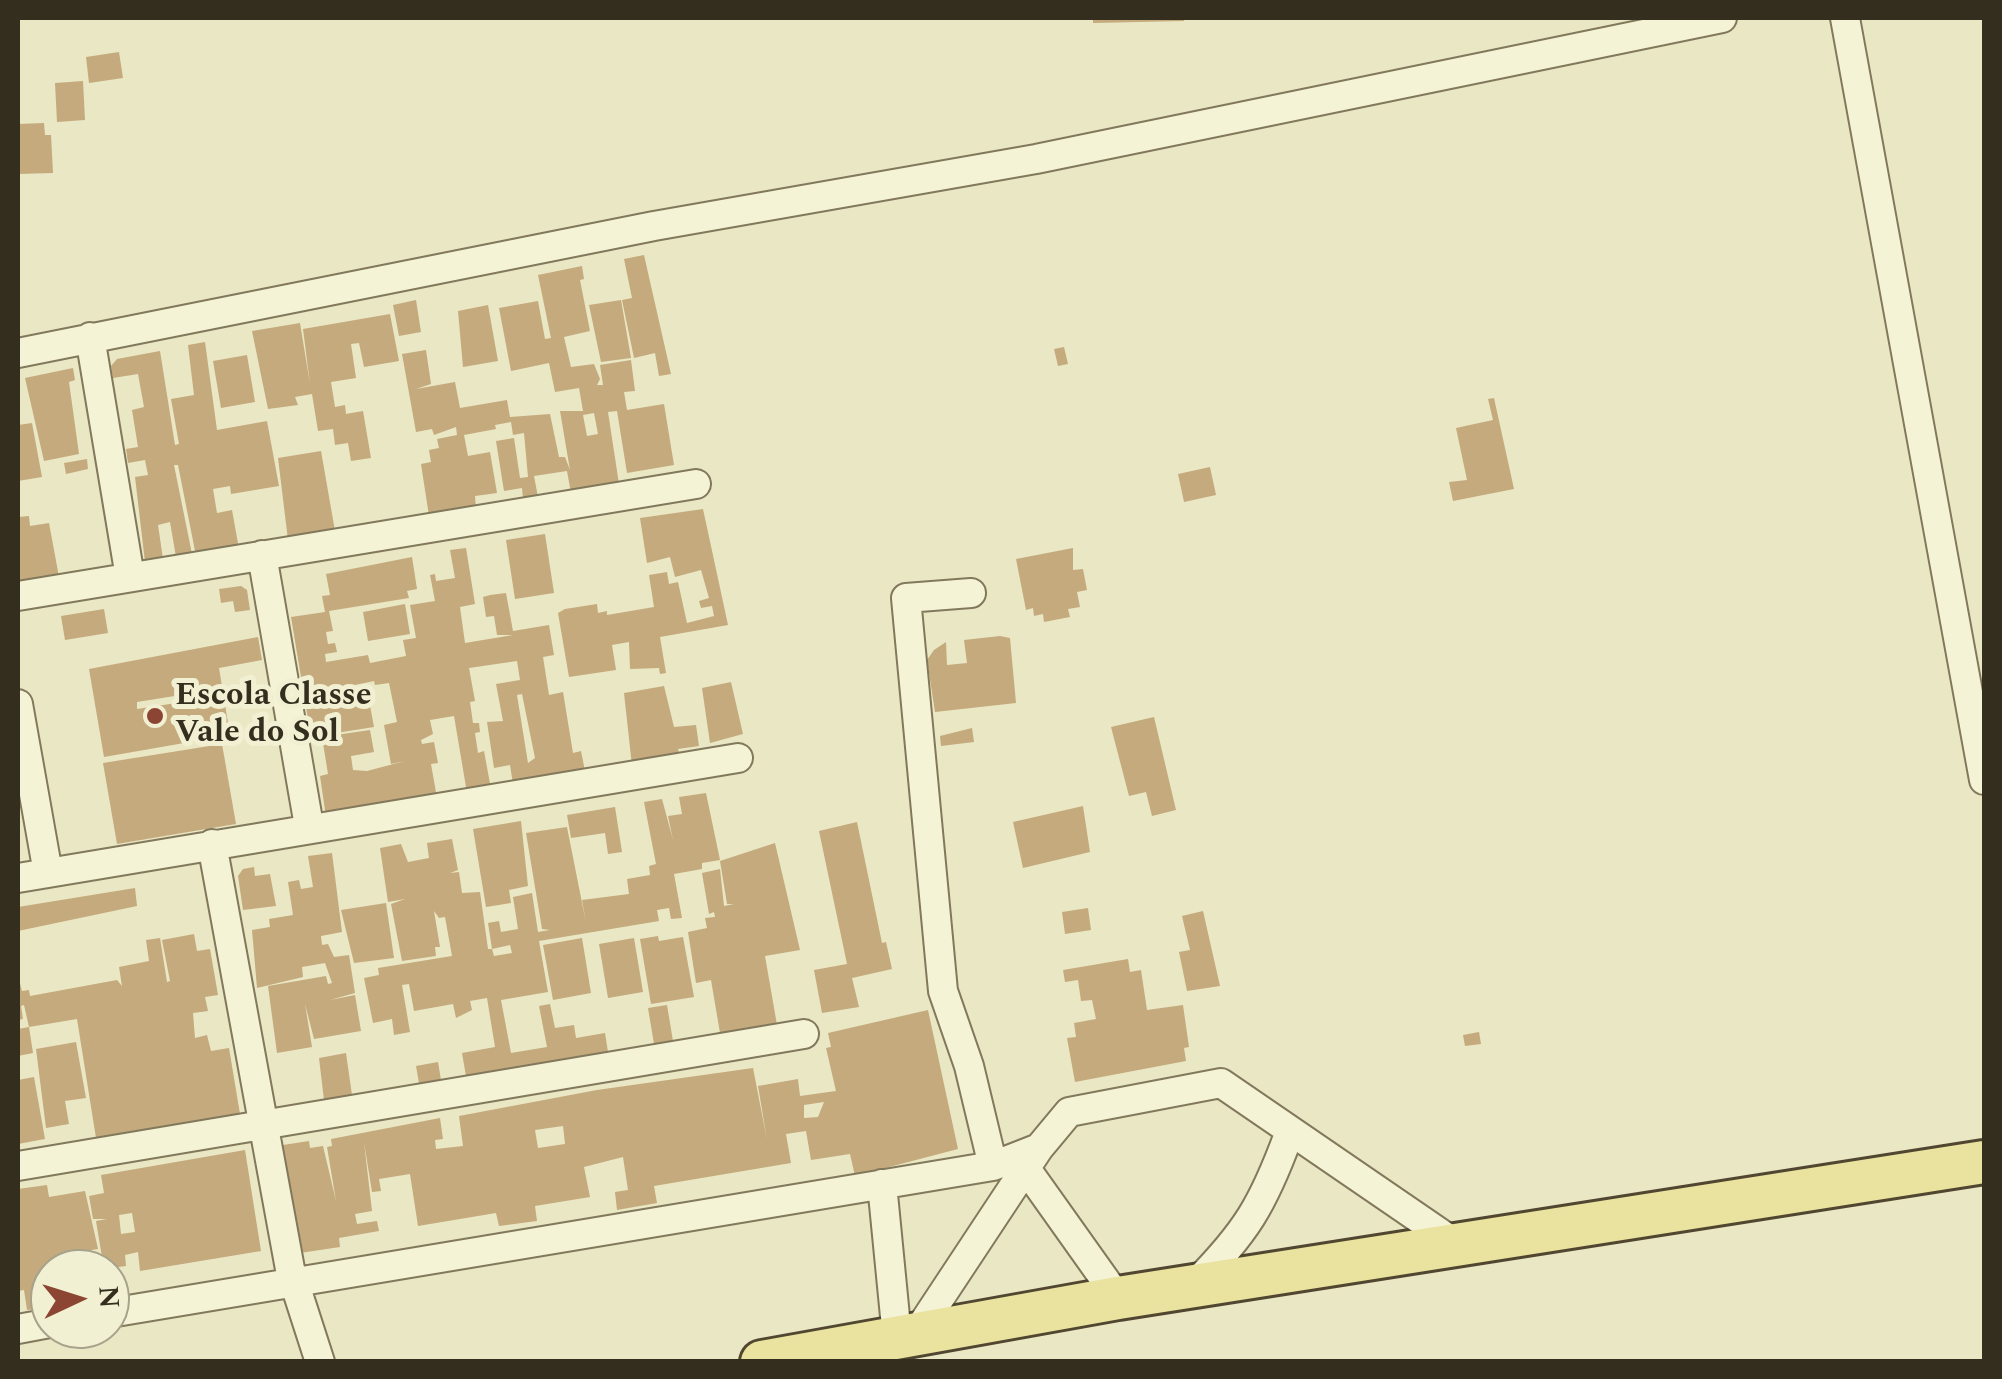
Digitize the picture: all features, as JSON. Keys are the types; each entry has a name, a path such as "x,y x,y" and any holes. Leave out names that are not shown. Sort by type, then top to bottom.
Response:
{"main road":[{"path":"762,1362 1118,1298 1984,1162"}],"street":[{"path":"18,352 654,226 1036,160 1722,18"},
{"path":"1845,18 1984,780"},
{"path":"90,337 130,577"},
{"path":"18,596 696,484"},
{"path":"262,555 310,826"},
{"path":"971,594 906,598 942,991 969,1066 993,1166"},
{"path":"18,704 48,873"},
{"path":"18,878 310,826 738,758"},
{"path":"212,844 290,1269 320,1362"},
{"path":"18,1166 804,1034"},
{"path":"906,1336 1069,1112 1221,1083 1290,1134 1460,1247"},
{"path":"1192,1287 1228,1251 1264,1201 1290,1134"},
{"path":"130,1309 1033,1159"},
{"path":"1033,1159 1118,1298"},
{"path":"882,1184 906,1336"}],"building":[{"path":"1093,18 1184,18 1184,21 1093,23"},
{"path":"119,52 123,78 89,83 86,57"},
{"path":"83,81 85,120 57,122 55,83"},
{"path":"44,123 45,135 51,135 53,173 18,174 18,124"},
{"path":"644,255 671,374 659,376 655,353 634,358 622,300 632,298 624,259"},
{"path":"582,266 584,279 580,280 590,331 564,337 571,367 594,364 600,379 597,385 603,385 600,365 631,360 635,391 624,392 627,410 664,404 674,465 627,473 617,411 608,412 619,484 571,493 567,471 534,476 538,497 523,499 522,488 504,491 496,441 514,438 520,478 528,477 524,433 513,435 511,422 495,425 496,429 464,435 468,456 490,452 497,493 475,496 476,509 429,516 421,464 431,462 429,450 439,448 437,439 457,435 456,427 434,435 432,429 416,432 402,354 426,350 431,384 416,389 455,382 460,408 507,400 510,417 550,414 559,457 565,457 570,470 560,411 583,411 579,388 555,392 549,363 511,371 499,308 538,301 545,339 551,338 538,275","holes":["594,413 598,434 587,436 583,415"]},
{"path":"416,300 421,332 399,336 393,305"},
{"path":"621,300 631,358 601,362 589,305"},
{"path":"488,305 498,361 463,367 458,311"},
{"path":"390,314 399,361 364,367 359,343 351,344 356,378 331,382 335,407 345,405 346,414 363,411 371,458 351,461 348,443 335,445 333,429 318,431 312,394 295,397 298,405 268,409 252,331 300,323 310,384 303,329"},
{"path":"205,342 217,430 267,421 279,486 231,494 230,486 213,489 217,513 232,510 239,549 196,556 178,465 174,465 192,554 176,557 170,522 158,525 163,559 145,562 135,477 148,475 145,460 128,463 126,449 138,447 132,410 144,407 138,374 113,378 111,366 117,359 160,351 175,445 179,444 171,399 194,395 188,345"},
{"path":"1064,347 1068,364 1058,366 1054,349"},
{"path":"247,355 255,402 221,408 213,361"},
{"path":"73,368 75,380 69,382 79,454 44,461 25,378"},
{"path":"1494,398 1514,489 1453,501 1449,482 1467,480 1456,428 1493,420 1488,399"},
{"path":"32,423 42,477 18,481 18,425"},
{"path":"321,451 335,531 288,540 278,458"},
{"path":"87,459 88,469 66,474 64,463"},
{"path":"1210,467 1216,495 1184,502 1178,474"},
{"path":"703,509 728,625 660,637 666,673 660,674 659,668 630,669 629,642 612,645 616,670 569,677 558,613 565,609 597,604 598,613 607,611 607,615 654,607 649,575 667,572 669,584 678,582 687,623 714,616 712,606 701,608 699,601 709,598 701,570 675,577 670,557 647,563 640,518"},
{"path":"29,516 30,526 49,523 59,577 18,584 18,517"},
{"path":"545,534 554,593 515,599 506,540"},
{"path":"466,548 475,604 460,607 465,643 513,635 497,635 494,616 486,617 483,597 490,595 506,593 513,631 549,625 554,655 543,657 549,695 563,692 573,753 581,751 585,771 513,784 510,765 494,768 487,722 503,721 496,684 520,680 517,661 469,668 475,701 470,702 473,723 479,723 480,732 475,733 478,753 484,751 491,789 467,793 454,716 430,720 433,734 421,740 422,744 434,742 438,763 431,764 437,798 326,817 320,776 328,774 322,737 370,730 374,752 351,756 353,770 367,771 405,761 391,764 384,725 397,722 389,683 375,685 374,681 316,693 330,696 367,690 374,727 311,737 291,617 325,612 322,596 330,595 326,574 412,557 417,589 407,591 409,598 329,611 333,631 326,632 328,644 335,643 337,652 325,654 326,662 368,655 370,663 406,656 403,640 416,638 410,605 435,601 430,575 435,574 436,581 455,578 450,550","holes":["522,694 535,758 528,763 517,695"]},
{"path":"1073,548 1073,570 1083,569 1087,590 1077,592 1080,607 1068,609 1070,617 1044,622 1043,614 1034,616 1033,608 1026,610 1016,559"},
{"path":"241,586 247,590 250,610 235,612 233,601 221,603 219,589"},
{"path":"405,604 410,634 368,641 363,612"},
{"path":"104,609 108,633 65,640 61,616"},
{"path":"258,637 262,660 219,668 230,735 104,757 89,669","holes":["181,695 183,702 137,709 137,702"]},
{"path":"1010,638 1016,703 935,712 927,660 934,650 946,642 947,665 967,663 964,640"},
{"path":"731,682 743,734 710,743 702,688"},
{"path":"664,686 674,727 696,725 699,746 678,749 680,758 632,766 624,693"},
{"path":"1154,717 1176,810 1152,816 1146,792 1129,796 1111,727"},
{"path":"972,728 974,742 941,746 940,736"},
{"path":"222,744 236,824 117,844 103,763"},
{"path":"706,793 720,860 702,863 702,869 674,874 682,918 671,919 669,908 657,910 659,921 539,941 548,992 501,1000 511,1053 547,1047 539,1006 550,1004 555,1028 574,1025 576,1038 605,1033 608,1052 466,1076 462,1053 495,1047 487,998 470,1001 472,1010 456,1018 453,1004 414,1011 409,984 402,985 410,1032 394,1035 392,1019 373,1023 364,978 379,975 378,968 452,956 445,917 439,918 434,911 440,947 435,947 436,956 402,961 391,904 405,899 388,902 380,848 401,844 408,862 429,858 427,843 452,839 458,870 450,873 459,872 462,893 480,892 488,949 492,949 488,923 499,921 501,932 518,929 513,897 532,893 538,932 550,930 542,929 526,833 567,827 586,923 582,900 629,894 627,879 650,875 649,866 656,864 644,802 662,799 673,840 668,816 682,814 679,797","holes":["510,945 512,953 494,956 492,949"]},
{"path":"1083,806 1090,852 1023,868 1013,822"},
{"path":"615,807 622,852 608,854 605,833 571,838 567,815"},
{"path":"521,821 528,886 509,890 511,903 486,907 473,829"},
{"path":"857,822 882,943 886,942 892,969 852,978 859,1007 822,1013 814,970 847,964 819,831"},
{"path":"775,843 800,950 765,956 777,1025 720,1033 711,980 696,983 688,932 707,928 705,918 715,917 714,912 709,914 702,873 720,869 724,906 734,904 727,904 720,861"},
{"path":"332,853 342,932 321,936 322,945 328,944 334,957 349,955 355,993 330,1000 355,995 361,1031 314,1039 305,1004 312,1047 277,1053 268,986 326,976 328,984 332,983 325,963 302,967 303,977 257,988 252,930 270,927 269,919 293,915 288,882 299,880 301,889 313,887 308,856"},
{"path":"254,867 255,876 270,874 276,906 243,910 238,876 243,869"},
{"path":"135,888 137,906 18,931 18,907"},
{"path":"386,903 394,958 354,963 341,910"},
{"path":"1088,908 1091,930 1065,934 1062,912"},
{"path":"1203,911 1220,986 1187,991 1179,952 1190,950 1182,916"},
{"path":"194,934 197,951 210,949 218,995 205,997 208,1011 193,1013 195,1038 207,1035 211,1051 229,1048 240,1114 96,1138 77,1019 29,1027 24,1005 23,1019 18,1020 18,976 22,991 29,990 30,996 117,980 122,986 119,967 149,961 146,940 160,938 167,982 170,981 162,940"},
{"path":"658,936 659,941 683,937 694,997 651,1004 640,939"},
{"path":"582,938 591,993 553,1000 543,945"},
{"path":"634,938 643,992 608,998 599,944"},
{"path":"1128,959 1130,972 1141,970 1147,1010 1183,1005 1189,1047 1184,1048 1186,1061 1075,1082 1067,1038 1076,1037 1074,1023 1096,1019 1092,1000 1081,1001 1078,980 1065,982 1063,970"},
{"path":"667,1005 673,1041 654,1044 648,1008"},
{"path":"928,1010 958,1149 855,1176 850,1154 811,1160 806,1131 786,1134 791,1163 654,1186 657,1203 617,1210 615,1192 628,1190 623,1157 584,1167 590,1197 535,1206 537,1221 499,1226 496,1213 418,1226 410,1174 379,1179 381,1191 372,1192 364,1142 372,1211 355,1214 357,1224 377,1221 379,1231 339,1238 340,1247 300,1253 283,1145 309,1141 310,1148 323,1146 336,1201 327,1147 332,1146 331,1139 440,1118 443,1139 435,1140 436,1149 463,1146 459,1116 597,1090 753,1068 767,1140 758,1086 798,1079 800,1096 836,1091 826,1048 831,1047 828,1033","holes":["824,1102 818,1117 804,1118 804,1105","563,1126 565,1144 538,1148 535,1130"]},
{"path":"29,1027 33,1053 18,1056 18,1029"},
{"path":"1479,1032 1481,1044 1465,1046 1463,1035"},
{"path":"76,1042 86,1098 65,1101 69,1124 46,1128 36,1049"},
{"path":"346,1053 352,1095 324,1100 319,1058"},
{"path":"438,1062 441,1080 419,1083 416,1066"},
{"path":"34,1077 45,1139 18,1144 18,1080"},
{"path":"245,1150 261,1251 140,1271 138,1252 101,1249 96,1221 107,1219 93,1219 89,1196 104,1193 101,1175","holes":["132,1213 135,1232 121,1234 119,1215"]},
{"path":"47,1185 49,1197 85,1191 98,1249 30,1249 27,1310 24,1290 18,1291 18,1189"}],"place":[{"name":"Escola Classe Vale do Sol","path":"155,716"}]}
